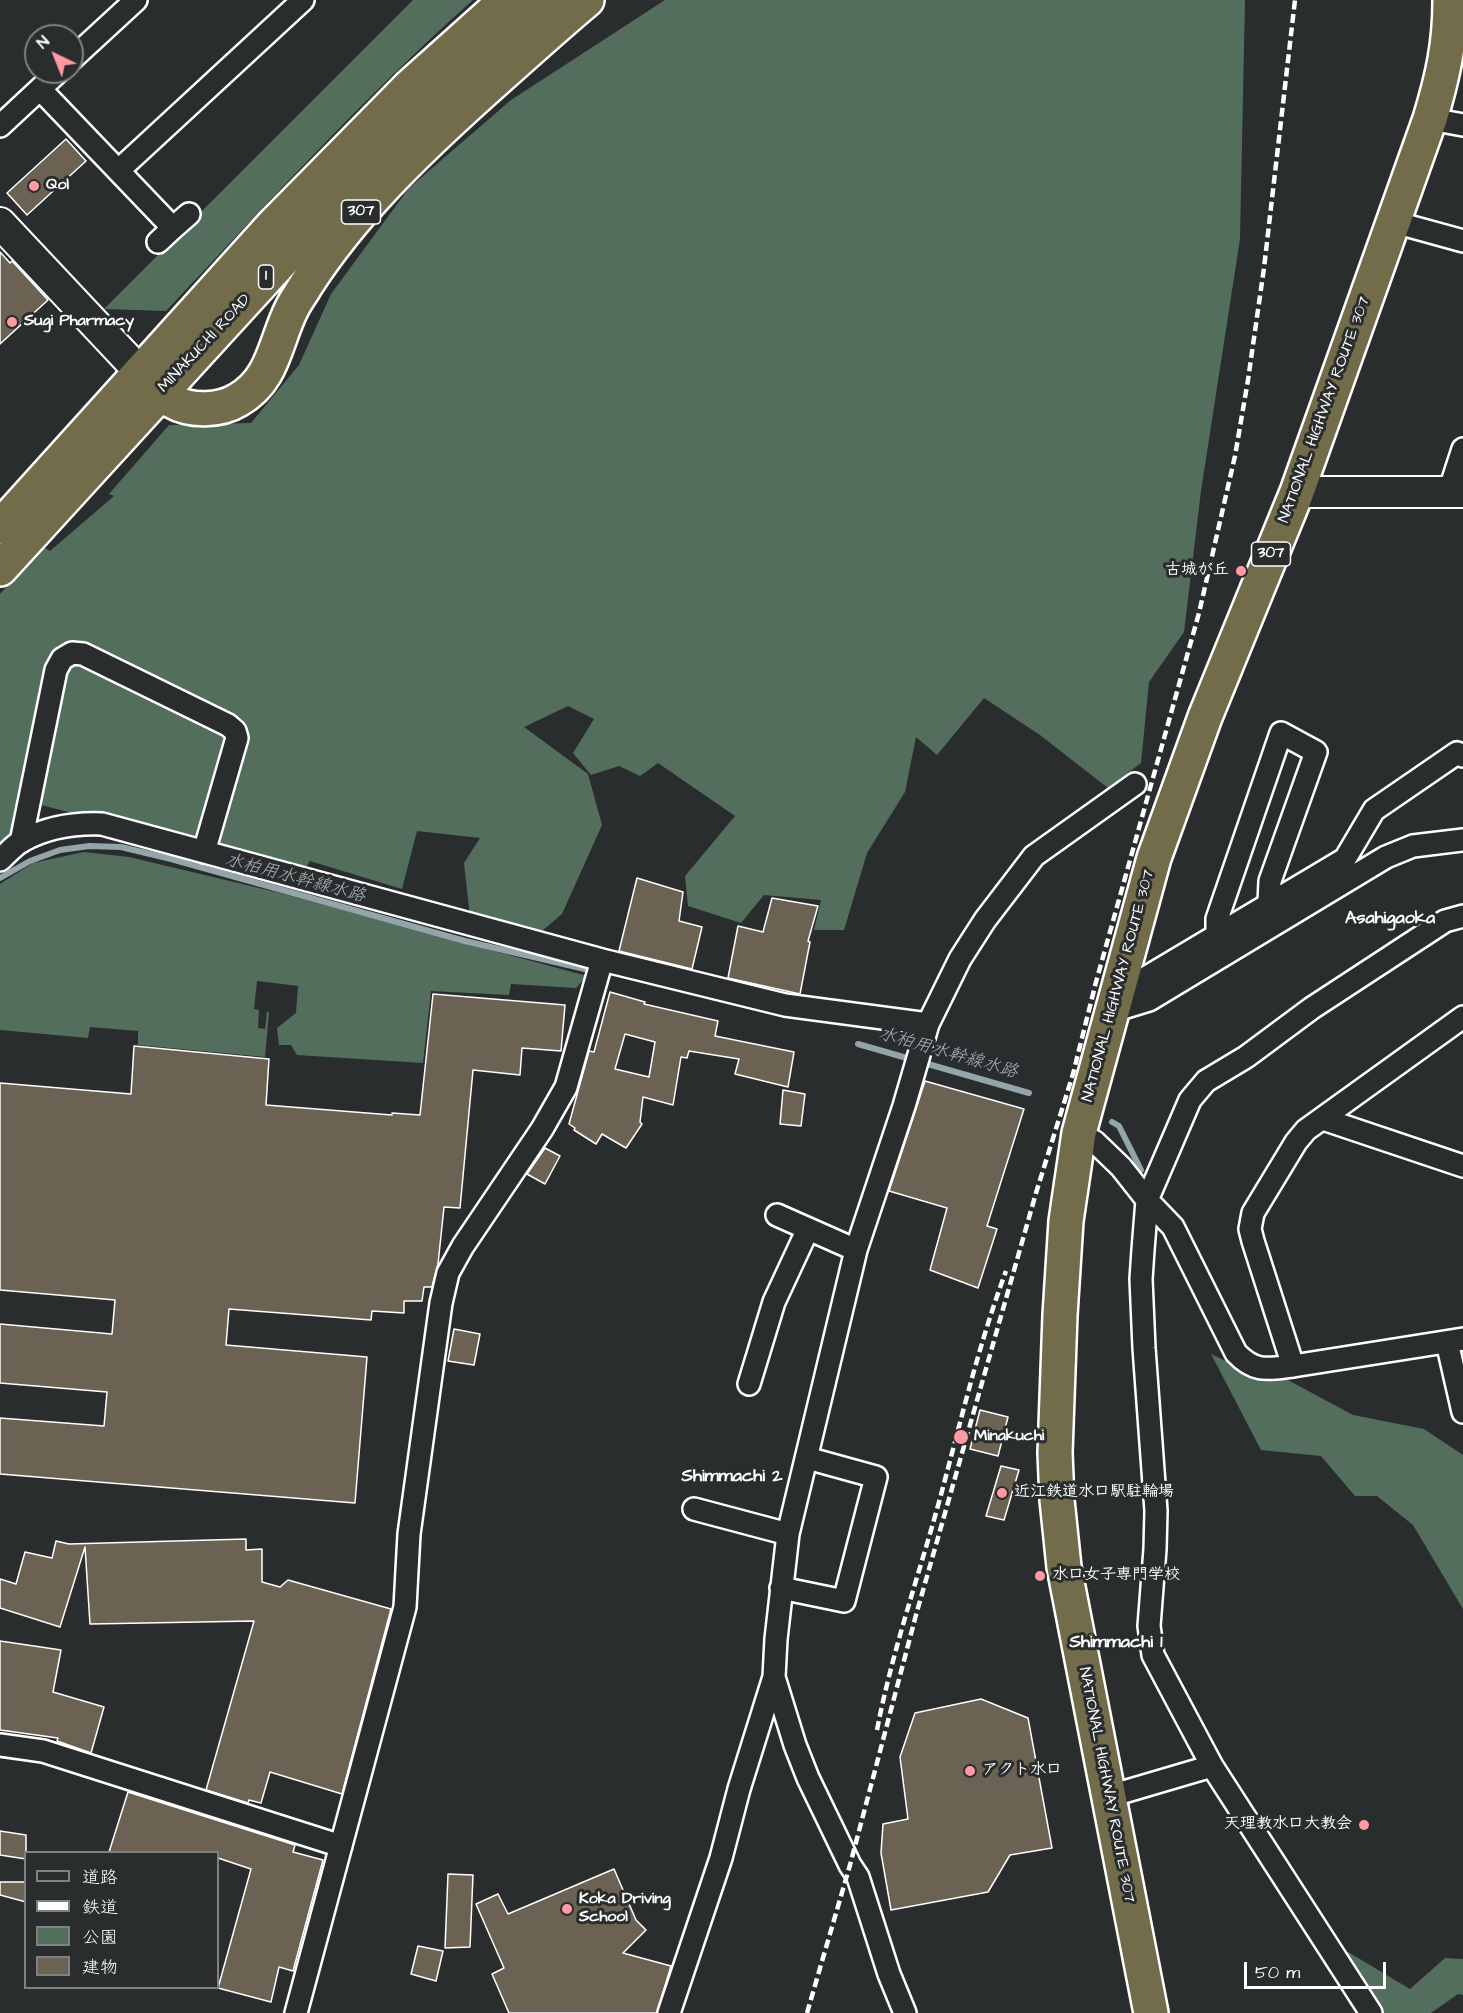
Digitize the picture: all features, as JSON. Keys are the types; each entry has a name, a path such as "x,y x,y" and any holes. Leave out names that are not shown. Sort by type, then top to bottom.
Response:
{"highway":[{"name":"MINAKUCHI ROAD","path":"0,569 151,382 273,225 409,87 506,0"},
{"name":"MINAKUCHI ROAD","path":"0,527 151,382 408,123 472,62 546,0"},
{"name":"307","path":"151,382 173,401 185,406 204,409 223,406 239,400 255,387 268,371 292,308 320,263 356,217 447,124 552,29 588,0"},
{"name":"NATIONAL HIGHWAY ROUTE 307","path":"1151,2013 1110,1796 1083,1671 1064,1567 1056,1500 1055,1453 1062,1280 1066,1221 1079,1133 1154,858 1205,717 1297,492 1430,119 1443,76 1450,26 1450,0"}],"street":[{"path":"84,48 135,0"},
{"path":"119,171 303,0"},
{"path":"0,126 45,84"},
{"path":"40,89 119,171 165,235 189,214"},
{"path":"1430,119 1463,125"},
{"path":"1394,222 1463,242"},
{"path":"0,223 151,382"},
{"path":"1297,492 1456,492 1463,449"},
{"path":"21,842 56,670 62,659 72,653 83,654 235,730 237,738 204,852"},
{"path":"1217,936 1217,919 1281,733 1316,752 1270,881 1269,903"},
{"path":"1112,1011 1137,983 1345,858 1374,810 1457,753 1463,756"},
{"path":"669,2013 722,1858 739,1789 774,1677 788,1534 856,1250 928,1024 960,959 985,920 1034,856 1135,784"},
{"path":"0,860 21,842 51,829 80,823 102,824 602,960 785,1005 928,1024"},
{"path":"1112,1011 1149,1000 1386,857 1413,846 1463,840"},
{"path":"1371,2013 1212,1766 1153,1655 1149,1626 1156,1511 1144,1348 1142,1279 1147,1200 1190,1100 1206,1081 1246,1057 1312,1008 1445,921 1463,916"},
{"path":"296,2013 405,1607 410,1534 441,1303 448,1273 566,1087 602,960"},
{"path":"1293,1366 1250,1229 1253,1213 1296,1142 1306,1130 1463,1017"},
{"path":"1323,1119 1463,1166"},
{"path":"1079,1133 1095,1142 1121,1167 1147,1200 1173,1227 1236,1353 1245,1363 1267,1369 1455,1341 1463,1412"},
{"path":"777,1215 856,1250"},
{"path":"749,1384 774,1302 808,1229"},
{"path":"781,1588 844,1601 876,1478 807,1458"},
{"path":"694,1509 788,1534"},
{"path":"774,1677 808,1778 858,1877 888,1974 905,2013"},
{"path":"0,1745 44,1751 341,1846"},
{"path":"1110,1796 1212,1766"}],"green space":[{"path":"413,0 473,0 354,113 166,311 104,309"},
{"path":"665,0 1245,0 1240,239 1201,491 1184,632 1149,682 1141,763 1108,788 1040,735 984,698 937,755 916,737 905,792 867,853 844,930 814,930 821,900 764,895 741,923 688,906 685,876 735,816 658,763 640,776 619,766 591,775 573,753 594,719 568,706 524,727 588,774 602,825 562,914 536,936 470,917 464,863 480,838 417,831 402,889 310,861 302,873 209,847 239,738 97,653 64,645 46,673 20,825 0,850 0,594 43,547 50,551 114,496 109,494 169,425 251,423 299,365 331,294 409,188 511,100"},
{"path":"73,655 233,732 202,846 37,804 58,671"},
{"path":"84,852 129,857 280,893 587,976 576,988 511,984 509,995 431,991 423,1063 297,1055 291,1045 279,1045 277,1028 296,1013 298,986 257,981 254,1009 259,1010 258,1028 265,1029 267,1012 269,1012 265,1057 138,1045 138,1031 90,1027 88,1038 0,1030 0,884 33,863"},
{"path":"1211,1354 1251,1373 1286,1379 1353,1415 1424,1429 1463,1455 1463,1609 1413,1525 1377,1496 1355,1496 1321,1456 1261,1450"},
{"path":"1338,1946 1410,1989 1445,1958 1463,1959 1463,1995 1458,1994 1431,2013 1382,2013"}],"building":[{"path":"66,139 86,161 27,215 7,193"},
{"name":"Sugi Pharmacy","path":"0,252 10,263 12,261 48,300 0,344"},
{"path":"637,878 683,892 679,921 702,927 692,969 619,951"},
{"path":"772,898 818,906 808,941 810,942 800,994 728,978 738,926 763,932"},
{"path":"610,992 645,1002 644,1004 718,1021 715,1036 794,1052 788,1087 735,1074 739,1059 689,1051 687,1058 681,1057 673,1105 643,1097 640,1122 642,1124 626,1148 602,1134 596,1144 574,1130 575,1128 569,1124 589,1051 594,1052","holes":["625,1034 655,1042 649,1077 615,1069"]},
{"path":"433,994 565,1005 561,1051 522,1048 520,1075 473,1070 460,1208 444,1207 438,1264 432,1287 424,1287 422,1301 404,1301 404,1313 372,1311 371,1320 229,1309 226,1345 367,1357 355,1503 0,1474 0,1418 104,1426 107,1392 0,1383 0,1324 112,1334 115,1300 0,1290 0,1083 131,1094 134,1046 269,1059 266,1105 392,1115 392,1113 420,1115"},
{"path":"925,1081 1024,1109 987,1226 997,1229 978,1288 930,1270 947,1208 889,1191"},
{"path":"783,1090 805,1094 801,1126 780,1124"},
{"path":"545,1148 560,1156 545,1184 527,1174"},
{"path":"454,1329 480,1334 474,1365 448,1361"},
{"path":"980,1410 1008,1417 998,1456 970,1449"},
{"name":"近江鉄道水口駅駐輪場","path":"1001,1466 1019,1470 1004,1520 986,1516"},
{"path":"246,1539 246,1550 262,1549 262,1582 280,1587 288,1580 391,1609 342,1794 270,1772 261,1803 249,1800 248,1803 206,1790 254,1621 90,1624 85,1547 60,1627 0,1608 0,1579 16,1584 25,1552 52,1558 56,1541 69,1544"},
{"path":"0,1641 61,1650 53,1692 104,1707 91,1753 57,1741 58,1738 0,1730"},
{"path":"981,1699 1028,1718 1052,1848 1010,1855 988,1892 891,1910 881,1853 883,1824 908,1819 900,1757 915,1713"},
{"path":"128,1792 295,1845 293,1852 323,1860 293,1971 279,1967 271,2002 219,1988 251,1869 219,1858 219,1851 109,1851"},
{"path":"0,1831 26,1835 24,1859 0,1855"},
{"path":"614,1869 636,1920 646,1930 623,1953 671,1966 657,2013 509,2013 492,1974 504,1968 476,1904 498,1894 508,1914"},
{"path":"448,1874 473,1875 470,1947 445,1948"},
{"path":"0,1882 24,1882 24,1901 0,1895"},
{"path":"418,1946 443,1951 436,1981 411,1974"}],"waterway":[{"name":"水柏用水幹線水路","path":"0,878 30,861 60,850 89,846 121,847 465,941 585,969"},
{"name":"水柏用水幹線水路","path":"858,1044 1029,1093"},
{"path":"1112,1122 1119,1126 1141,1170"}],"railway":[{"path":"807,2013 850,1865 916,1615 1036,1193 1073,1074 1096,982 1199,613 1235,456 1248,380 1264,268 1295,0"},
{"path":"877,1730 898,1644 970,1386 1006,1271"}],"place":[{"name":"Qol","path":"34,186"},
{"name":"Sugi Pharmacy","path":"12,322"},
{"name":"古城が丘","path":"1241,571"},
{"name":"Minakuchi","path":"961,1437"},
{"name":"近江鉄道水口駅駐輪場","path":"1002,1493"},
{"name":"水口女子専門学校","path":"1040,1576"},
{"name":"アクト水口","path":"970,1771"},
{"name":"天理教水口大教会","path":"1364,1825"},
{"name":"Koka Driving School","path":"567,1909"}],"district":[{"name":"Asahigaoka","path":"1390,919"},
{"name":"Shimmachi 2","path":"732,1477"},
{"name":"Shimmachi 1","path":"1116,1643"}]}
